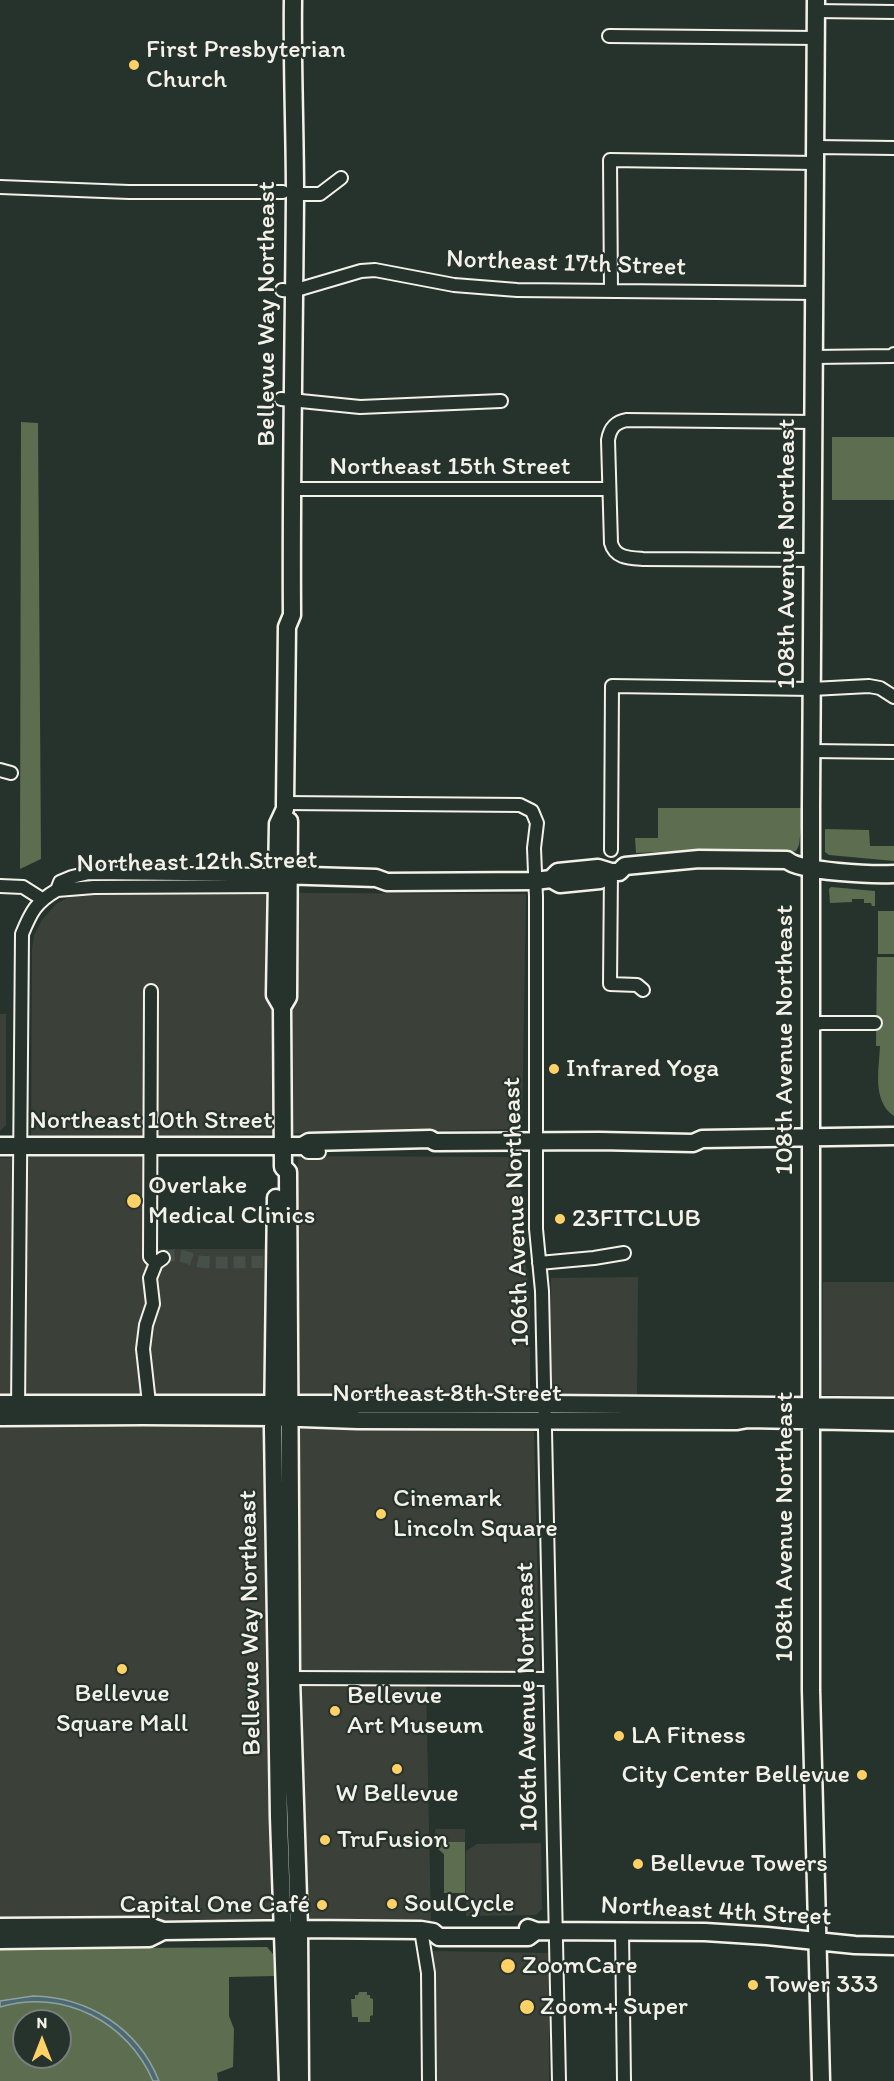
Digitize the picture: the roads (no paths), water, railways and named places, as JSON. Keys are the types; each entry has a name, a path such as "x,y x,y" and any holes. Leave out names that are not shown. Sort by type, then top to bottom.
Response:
{"main road":[{"name":"Bellevue Way Northeast","path":"282,0 283,172 289,193"},
{"name":"Bellevue Way Northeast","path":"287,627 281,616 293,0"},
{"name":"108th Avenue Northeast","path":"816,5 810,1414 811,1689 821,2081"},
{"path":"281,39 288,50 292,68"},
{"name":"Bellevue Way Northeast","path":"286,399 291,489 292,615 287,627 285,806 290,821 283,881 288,997 282,1007 283,1167 288,1172 282,1410 275,1558 290,1929 300,2081"},
{"name":"Northeast 12th Street","path":"283,881 376,878 387,882 543,880 558,872 598,868 615,872 625,866 699,859 787,860 792,865 811,868 890,876"},
{"name":"Northeast 10th Street","path":"0,1146 303,1146 309,1142 430,1139 435,1142 693,1143 702,1139 894,1136"},
{"name":"Northeast 10th Street","path":"319,1152 429,1150 435,1142"},
{"name":"Bellevue Way Northeast","path":"283,1167 277,1173 269,1262 282,1410 290,1603 288,2081"},
{"name":"Northeast 8th Street","path":"0,1417 17,1410 149,1403 282,1410 358,1420 545,1412 737,1420 894,1407"},
{"name":"Northeast 8th Street","path":"0,1404 17,1410 282,1410"},
{"name":"Northeast 8th Street","path":"810,1414 894,1422"},
{"path":"275,1558 280,1569 284,1601 290,1603"},
{"name":"Northeast 4th Street","path":"0,1927 149,1926 163,1931 290,1929 427,1931 439,1937 528,1937 536,1931 724,1933 855,1945 894,1946"},
{"name":"Northeast 4th Street","path":"0,1940 149,1938 163,1931"}],"street":[{"path":"816,5 894,12"},
{"path":"609,36 816,38"},
{"path":"611,291 610,160 816,155 894,148"},
{"path":"0,187 129,192 320,194 341,178"},
{"name":"Northeast 17th Street","path":"288,290 361,271 375,270 454,285 485,288 815,293"},
{"path":"814,357 892,356 894,354"},
{"path":"286,399 360,407 501,401"},
{"path":"813,422 627,420 614,425 608,440 612,547 618,555 643,559 813,560"},
{"name":"Northeast 15th Street","path":"291,489 609,489"},
{"path":"611,850 612,686 812,689 869,686 880,688 894,697"},
{"path":"812,750 894,752"},
{"name":"106th Avenue Northeast","path":"285,806 520,805 527,807 536,816 534,848 543,880 536,1229 545,1412 559,2081"},
{"path":"615,872 610,984 637,985 643,990"},
{"name":"Northeast 12th Street","path":"89,873 174,874 283,881 57,890 60,882 89,873"},
{"path":"124,887 131,881 162,879 174,874"},
{"path":"0,886 23,887 42,899"},
{"path":"17,1410 22,934 28,918 42,899 57,890"},
{"path":"149,1403 142,1349 146,1325 153,1304 150,1278 159,1261 150,1257 151,991"},
{"path":"812,1025 875,1023"},
{"name":"Northeast 10th Street","path":"303,1146 308,1152 319,1152"},
{"path":"539,1263 624,1253"},
{"path":"291,1678 550,1680"},
{"path":"427,1931 429,2081"},
{"path":"622,1932 624,2081"}],"water":[{"path":"33,1996 73,2002 109,2019 138,2045 159,2081 153,2081 142,2060 127,2042 110,2027 91,2015 47,2002 24,2002 0,2007 0,2001"}],"tunnel":[{"path":"163,1258 180,1255 204,1262 263,1262"}],"place":[{"name":"First Presbyterian Church","path":"134,65"},
{"name":"Infrared Yoga","path":"554,1069"},
{"name":"Overlake Medical Clinics","path":"134,1201"},
{"name":"23FITCLUB","path":"560,1219"},
{"name":"Cinemark Lincoln Square","path":"381,1514"},
{"name":"Bellevue Square Mall","path":"122,1669"},
{"name":"Bellevue Art Museum","path":"335,1711"},
{"name":"LA Fitness","path":"619,1736"},
{"name":"W Bellevue","path":"397,1769"},
{"name":"City Center Bellevue","path":"862,1775"},
{"name":"TruFusion","path":"325,1840"},
{"name":"Bellevue Towers","path":"638,1864"},
{"name":"SoulCycle","path":"392,1904"},
{"name":"Capital One Café","path":"322,1905"},
{"name":"ZoomCare","path":"508,1966"},
{"name":"Tower 333","path":"753,1985"},
{"name":"Zoom+ Super","path":"527,2007"}]}
